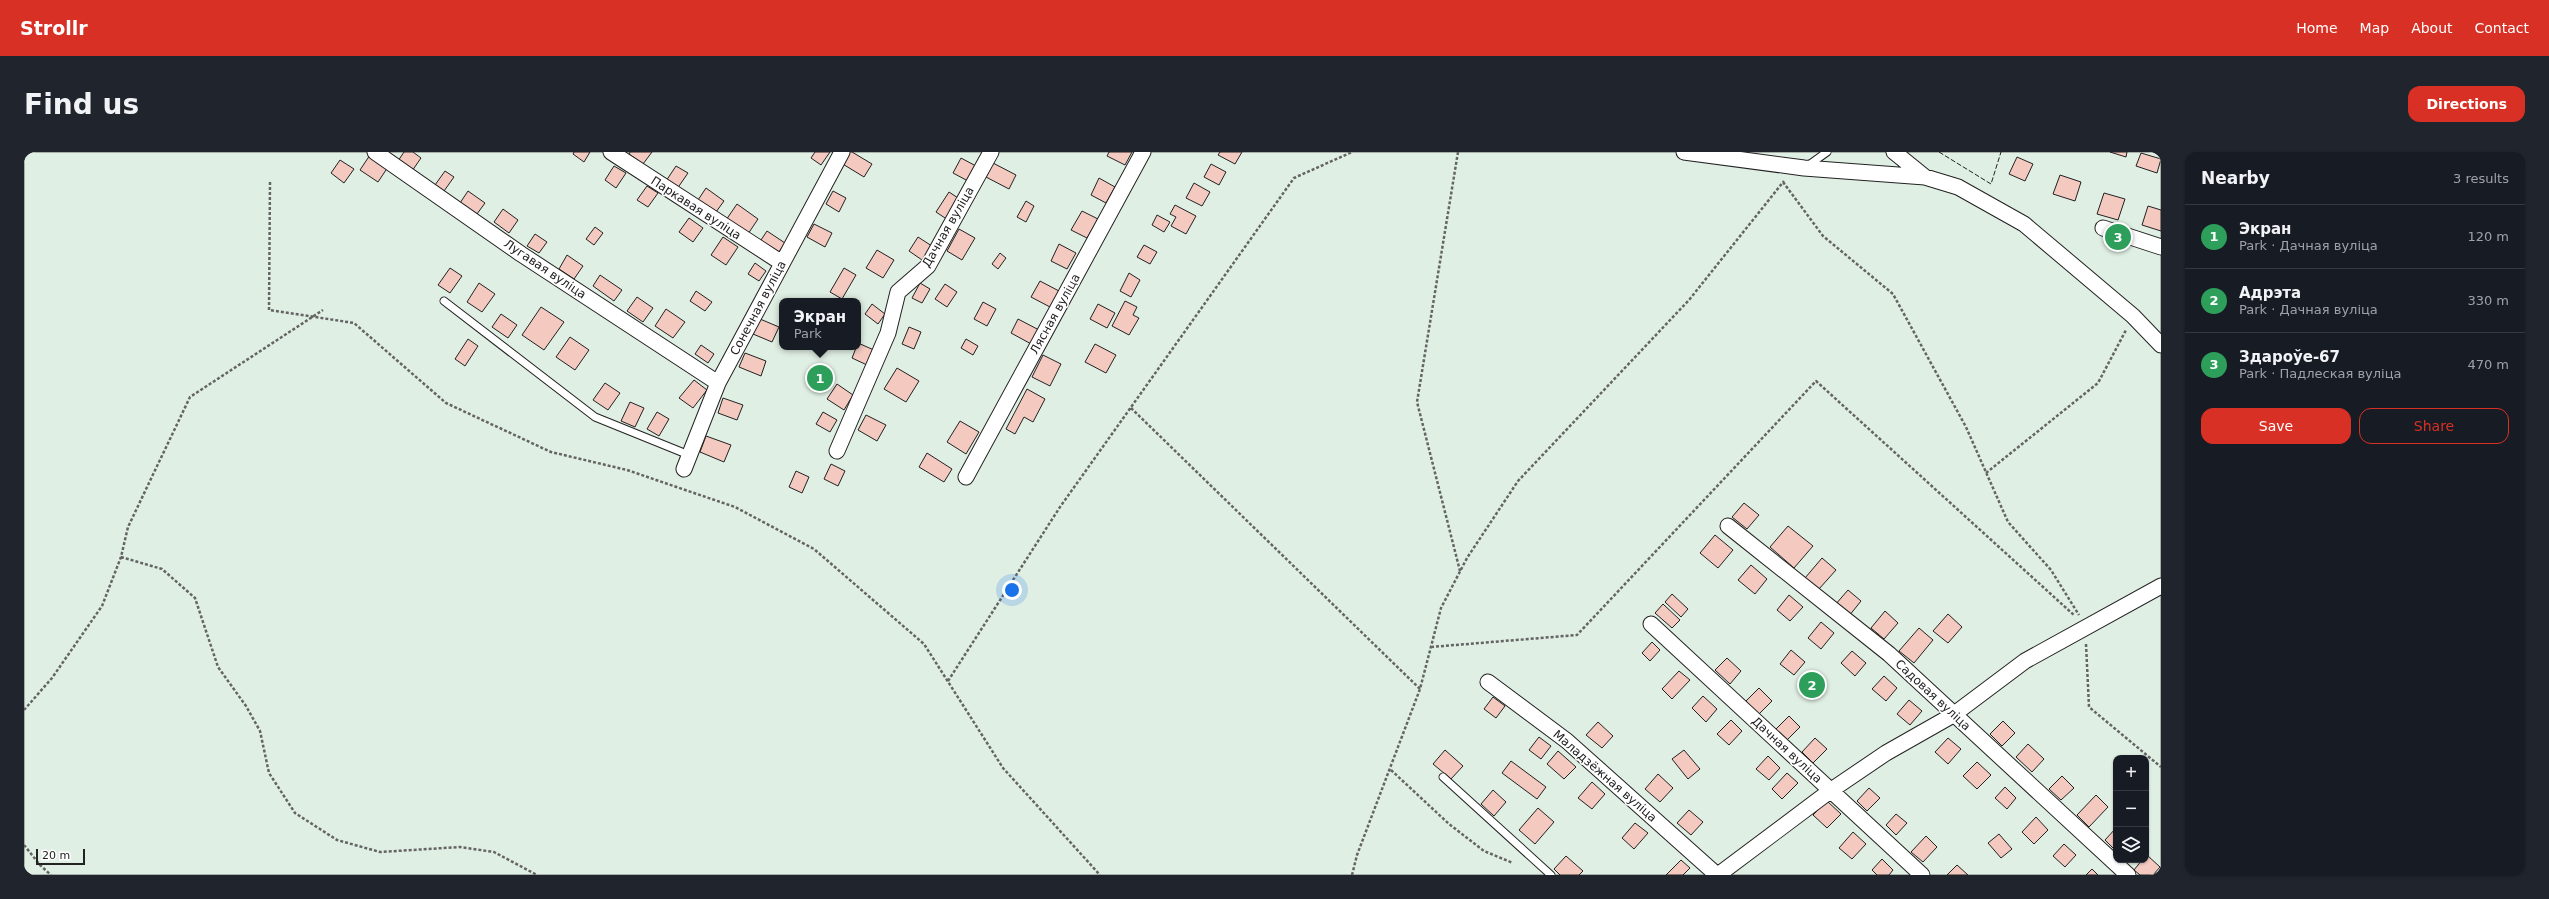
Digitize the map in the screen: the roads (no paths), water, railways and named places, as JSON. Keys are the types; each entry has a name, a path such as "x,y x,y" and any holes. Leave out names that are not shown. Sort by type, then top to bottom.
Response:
{"street":[{"name":"Лугавая вуліца","path":"375,152 521,254 718,383"},
{"name":"Паркавая вуліца","path":"611,152 782,263"},
{"name":"Сонечная вуліца","path":"684,469 718,383 842,152"},
{"name":"Дачная вуліца","path":"837,451 888,333 898,292 928,266 991,152"},
{"name":"Лясная вуліца","path":"966,477 1143,152"},
{"path":"1684,152 1804,168 1925,177 1958,188 2024,224 2133,316 2161,345"},
{"path":"1894,152 1925,177"},
{"path":"2103,228 2161,247"},
{"name":"Садовая вуліца","path":"1728,526 1889,654 2128,875"},
{"path":"1717,875 1830,791 1886,753 1953,714 2025,661 2161,586"},
{"name":"Дачная вуліца","path":"1651,624 1922,875"},
{"name":"Маладзёжная вуліца","path":"1488,682 1567,741 1717,875"}],"lane":[{"path":"1804,168 1827,152"},
{"path":"444,301 595,417 689,455"},
{"path":"1443,777 1551,875"}],"place":[{"name":"Здароўе-67","path":"2118,237"},
{"name":"Экран","path":"820,378"},
{"name":"Адрэта","path":"1812,685"}]}
